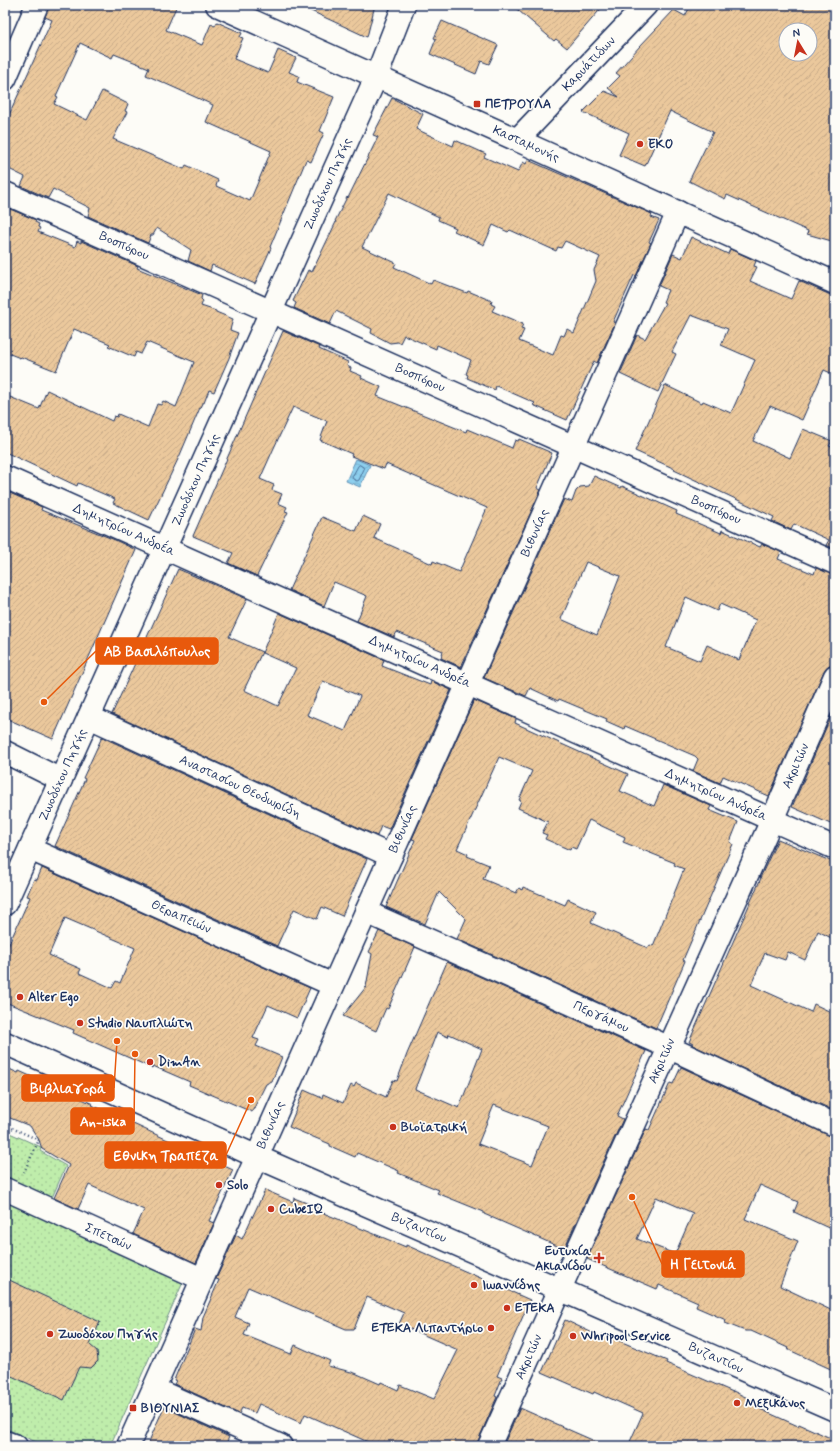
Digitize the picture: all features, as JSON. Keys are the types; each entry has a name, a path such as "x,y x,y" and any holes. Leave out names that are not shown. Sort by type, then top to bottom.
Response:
{"street":[{"path":"5,79 37,5"},
{"name":"Κασταμονής","path":"217,5 835,283"},
{"name":"Ζωοδόχου Πηγής","path":"5,904 376,77 404,5"},
{"name":"Καρυάτιδων","path":"517,140 646,5"},
{"name":"Βοσπόρου","path":"5,193 835,563"},
{"name":"Βιθυνίας","path":"128,1446 678,212"},
{"name":"Δημητρίου Ανδρέα","path":"5,476 835,848"},
{"name":"Ακριτών","path":"489,1446 668,1047 772,820 835,676"},
{"name":"Αναστασίου Θεοδωρίδη","path":"89,717 391,856"},
{"path":"5,752 61,780"},
{"name":"Θεραπειών","path":"30,849 333,985"},
{"name":"Περγάμου","path":"366,912 668,1047 835,1125"},
{"name":"Βυζαντίου","path":"5,1043 257,1157 835,1410"},
{"name":"Σπετσών","path":"10,1192 202,1279"},
{"path":"154,1389 281,1446"},
{"path":"5,1442 16,1446"}],"path":[{"path":"5,1124 39,1140 10,1192"}],"green space":[{"path":"5,1131 41,1147 40,1151 66,1166 50,1202 5,1182"},
{"path":"9,1202 184,1280 110,1446 45,1446 5,1428 5,1211"}],"water":[{"path":"356,459 370,465 360,487 346,481"}],"building":[{"path":"49,5 177,5 166,30 202,45 211,24 215,26 217,22 242,33 240,37 243,38 234,59 268,73 278,50 296,58 289,72 299,76 297,82 334,97 320,131 324,133 311,162 306,160 255,284 212,265 210,271 188,261 191,250 157,228 153,235 151,235 148,243 88,216 90,208 53,189 48,198 21,186 25,177 5,167 5,124 52,20 45,17","holes":["80,43 112,58 114,54 149,68 146,75 213,105 206,122 271,151 250,201 216,186 218,180 186,165 184,169 113,139 127,112 125,111 128,104 102,91 87,120 54,104 58,97 56,96"]},
{"path":"298,5 375,5 367,37"},
{"path":"512,5 604,5 567,48 556,39 554,41"},
{"path":"691,5 835,5 835,242 807,234 808,231 727,195 725,199 689,181 713,132 670,111 645,166 619,155 629,133 583,112 604,91 619,97 608,88 620,76 616,73 674,10 685,16"},
{"path":"442,21 498,45 489,64 481,61 476,74 430,54 436,39 434,38"},
{"path":"392,98 423,114 416,129 453,146 455,140 486,154 484,157 518,172 523,162 526,164 528,160 652,214 651,217 659,220 649,242 651,243 636,276 634,275 597,363 594,361 567,420 533,405 535,403 496,386 495,390 467,378 468,375 466,374 471,360 437,345 436,349 404,335 400,343 390,343 371,333 372,329 336,311 330,324 294,308 296,303 293,301 308,270 312,272 336,222 335,221 378,137 373,135","holes":["389,193 439,217 438,220 456,228 454,231 484,245 493,225 508,232 510,230 556,251 558,247 561,248 565,241 600,257 594,270 596,281 574,333 567,329 564,336 561,335 553,355 519,341 524,330 521,329 523,324 492,311 495,306 491,304 492,301 468,291 467,293 433,280 431,284 394,267 396,263 362,247"]},
{"path":"10,209 36,220 35,222 39,224 38,227 40,228 38,232 75,247 77,241 81,243 81,241 138,266 137,268 202,295 201,299 203,301 201,306 233,319 230,330 238,333 229,358 214,392 209,390 204,403 202,403 180,455 149,520 113,503 115,499 78,483 77,486 5,452 5,395 39,409 47,390 112,421 114,416 117,417 118,414 148,427 157,404 161,405 163,401 176,407 194,362 147,342 141,354 136,352 134,357 108,346 110,344 74,329 56,371 5,352 5,220"},
{"path":"691,237 728,254 730,249 756,261 754,266 757,267 750,281 791,299 799,281 835,297 835,375 824,370 802,420 770,406 753,441 790,458 803,429 832,441 829,446 835,448 835,549 826,545 829,540 794,524 791,530 772,521 774,517 635,451 665,385 702,403 703,401 731,413 755,360 721,345 728,329 691,315 672,352 676,354 658,392 620,374 637,335 645,339 665,303 663,302 668,290 659,286 673,254 682,258"},
{"path":"283,331 320,347 319,349 348,362 347,366 351,368 350,371 381,387 377,396 466,432 467,429 512,448 515,440 518,441 519,439 552,453 537,488 541,490 461,667 441,658 443,651 397,632 394,637 357,621 367,596 334,582 324,606 289,590 322,517 356,531 363,516 380,524 374,538 432,564 433,561 459,572 487,508 386,464 384,469 351,456 352,454 320,440 327,421 293,407 273,450 260,479 274,485 272,490 282,494 278,503 287,507 285,511 288,512 257,576 228,563 233,553 193,536"},
{"path":"594,476 621,488 622,486 677,511 676,514 721,533 722,530 760,547 762,544 781,552 778,559 814,574 816,568 835,575 835,664 828,666 824,671 769,796 723,776 720,783 693,771 698,759 695,756 625,726 624,729 606,721 607,719 559,699 558,701 530,688 526,696 484,678 564,499 572,502 576,491 580,487 589,486","holes":["586,562 620,576 597,635 561,619","686,597 717,611 720,604 756,620 739,660 707,645 700,661 666,647"]},
{"path":"5,491 42,507 41,510 136,550 53,739 5,718"},
{"path":"178,569 247,599 229,637 262,652 244,690 278,706 296,668 262,653 279,613 384,660 382,666 430,685 431,681 451,690 389,829 381,826 377,836 112,714","holes":["323,681 360,696 345,731 307,715"]},
{"path":"474,700 516,719 515,723 628,774 620,791 654,806 663,785 711,806 709,810 738,822 730,842 733,844 683,960 685,961 656,1028 457,939 466,919 439,892 425,924 386,907 415,840 412,839","holes":["499,757 532,771 519,800 521,801 518,808 548,822 542,833 547,835 545,839 570,850 571,847 576,849 589,820 625,837 623,842 675,863 674,865 684,869 653,946 650,945 648,948 591,923 596,912 568,899 565,905 523,887 522,890 519,888 516,893 483,879 489,865 467,856 468,854 457,849"]},
{"path":"835,707 835,826 792,807"},
{"path":"102,737 367,859 342,916 322,907 317,919 294,909 277,946 55,846 85,779 83,778"},
{"path":"778,839 835,863 835,940 818,931 805,960 788,952 785,960 765,953 751,985 811,1012 814,1004 835,1014 835,1111 692,1045 693,1044 689,1042"},
{"path":"42,868 310,988 297,1018 268,1005 253,1038 259,1040 256,1046 282,1057 272,1081 266,1084 252,1112 189,1085 190,1082 153,1066 152,1068 73,1033 74,1030 5,1002 5,953 30,897 27,896 34,879 37,880","holes":["65,918 135,948 120,983 116,981 112,988 79,973 81,969 49,955"]},
{"path":"379,931 415,947 388,1009 386,1008 376,1031 343,1016 366,987 372,954 369,952"},
{"path":"447,962 646,1051 617,1116 623,1119 564,1249 484,1214 484,1212 437,1193 439,1190 398,1173 399,1171 357,1153 355,1157 330,1146 330,1144 289,1127 304,1090 322,1098 323,1094 343,1103 351,1085 354,1087 356,1083 386,1097 393,1080 397,1081 407,1054","holes":["437,1032 448,1037 449,1034 482,1049 459,1108 415,1089","494,1105 548,1126 532,1165 478,1144"]},
{"path":"5,1067 18,1073 19,1071 93,1104 92,1105 233,1170 209,1221 214,1223 196,1263 133,1234 144,1210 89,1185 78,1209 54,1198 69,1165 42,1149 39,1140 30,1126 5,1116"},
{"path":"681,1067 835,1137 835,1231 794,1212 798,1202 760,1185 745,1219 798,1241 780,1286 835,1312 835,1371 751,1331 745,1331 725,1323 726,1320 696,1307 698,1302 659,1285 657,1289 587,1259 646,1129 649,1130 670,1083 673,1084","holes":["656,1197 693,1213 675,1254 637,1239"]},
{"path":"265,1190 293,1202 294,1198 317,1207 316,1210 406,1247 406,1245 530,1300 497,1376 502,1378 495,1396 497,1397 477,1446 377,1446 305,1414 301,1423 259,1404 255,1413 242,1408 239,1414 174,1384 176,1381 174,1380 195,1329 201,1331 203,1317 219,1280 216,1279 236,1235 242,1239","holes":["248,1287 346,1329 354,1329 367,1297 404,1313 399,1324 458,1350 434,1399 400,1385 398,1390 355,1373 328,1366 330,1361 295,1345 291,1354 244,1335 249,1323 235,1317"]},
{"name":"Ζωοδόχου Πηγής","path":"5,1278 100,1322 90,1345 97,1351 98,1361 91,1368 79,1367 64,1400 5,1373"},
{"path":"565,1320 599,1336 603,1334 634,1347 667,1361 666,1363 733,1391 762,1405 760,1409 835,1440 835,1446 628,1446 643,1413 607,1397 594,1392 593,1394 542,1372"},
{"path":"164,1407 229,1437 225,1446 147,1446"},
{"path":"520,1408 574,1432 606,1446 503,1446"}],"place":[{"name":"ΠΕΤΡΟΥΛΑ","path":"477,104"},
{"name":"EKO","path":"640,144"},
{"name":"ΑΒ Βασιλόπουλος","path":"44,702"},
{"name":"Alter Ego","path":"20,997"},
{"name":"Studio Ναυπλιώτη","path":"80,1023"},
{"name":"Βιβλιαγορά","path":"117,1041"},
{"name":"An-iska","path":"135,1054"},
{"name":"DimAn","path":"150,1062"},
{"name":"Εθνικη Τραπεζα","path":"251,1100"},
{"name":"Βιοϊατρική","path":"393,1127"},
{"name":"Solo","path":"219,1185"},
{"name":"Η Γειτονιά","path":"632,1197"},
{"name":"CubeIQ","path":"271,1209"},
{"name":"Ευτυχία Ακιανίδου","path":"599,1258"},
{"name":"Ιωαννίδης","path":"474,1285"},
{"name":"ΕΤΕΚΑ","path":"507,1308"},
{"name":"ΕΤΕΚΑ Λιπαντήριο","path":"491,1328"},
{"name":"Ζωοδόχου Πηγής","path":"50,1334"},
{"name":"Whripool Service","path":"573,1336"},
{"name":"Μεξικάνος","path":"737,1403"},
{"name":"ΒΙΘΥΝΙΑΣ","path":"133,1408"}]}
